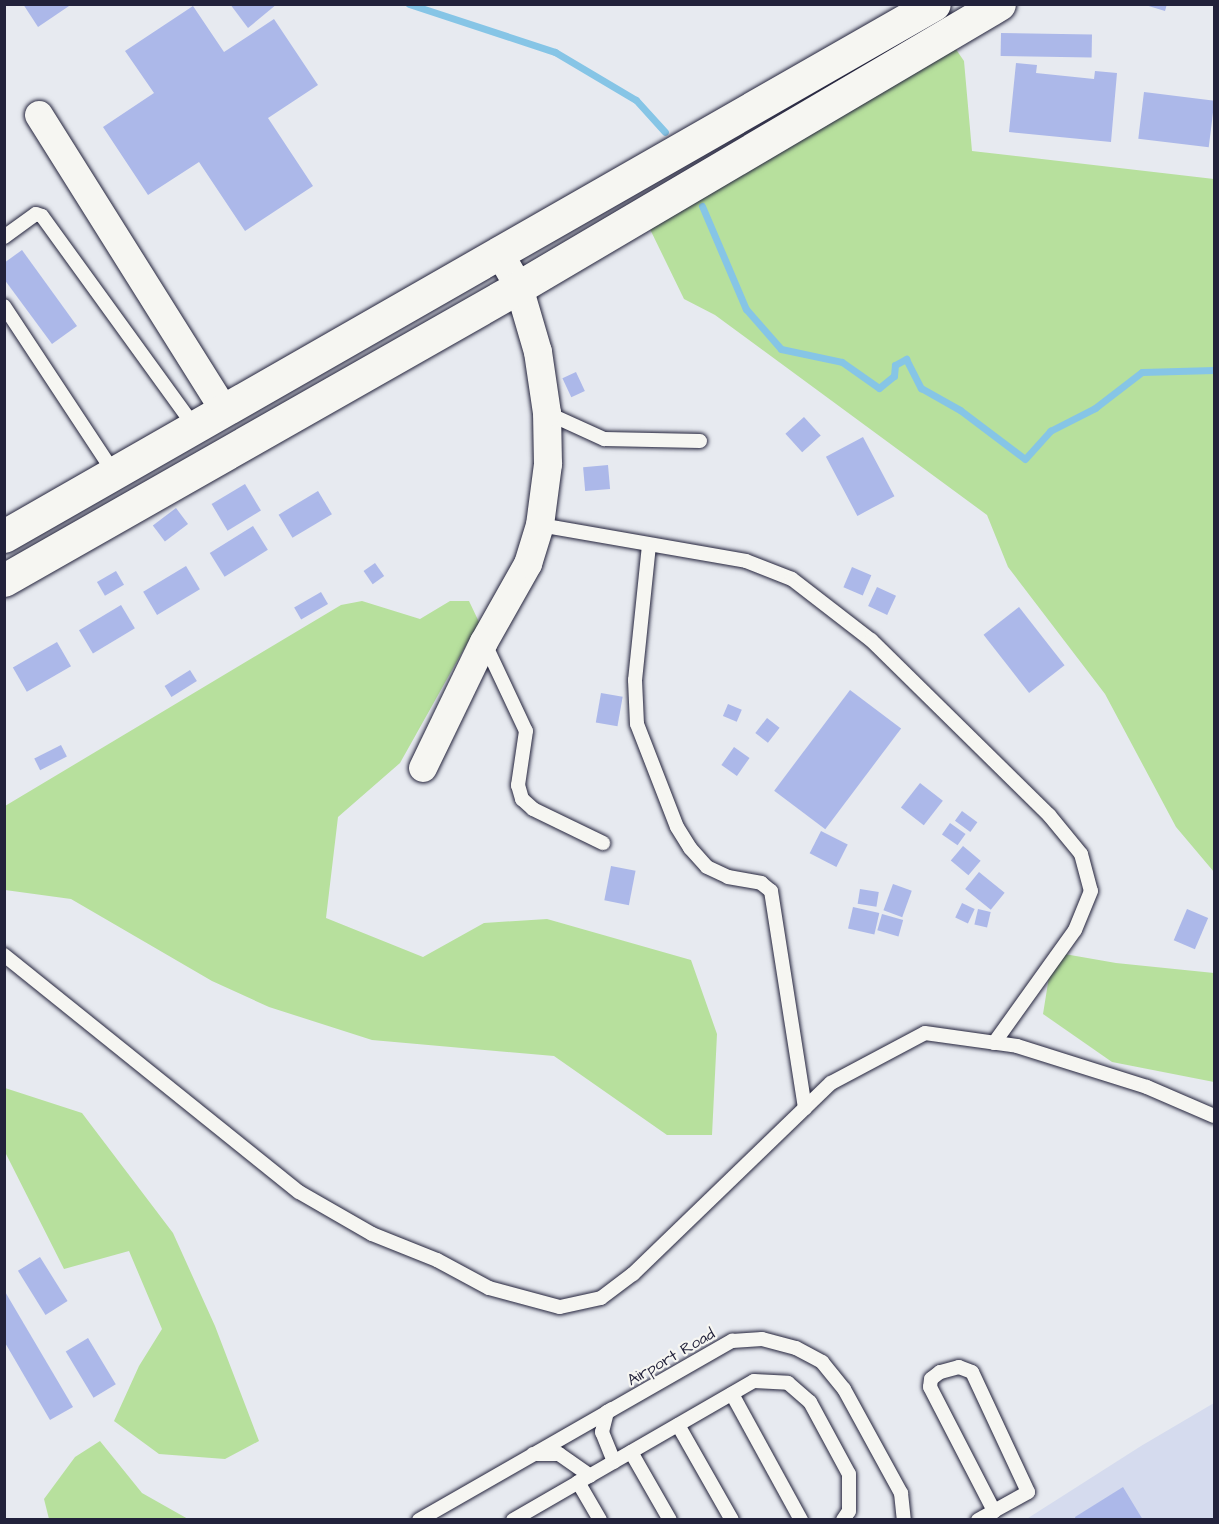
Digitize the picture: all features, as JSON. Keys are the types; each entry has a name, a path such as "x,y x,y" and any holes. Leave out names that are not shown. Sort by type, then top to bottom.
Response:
{"street":[{"path":"4,536 662,162 934,4"},
{"path":"4,580 519,287 999,4"},
{"path":"39,115 225,411"},
{"path":"423,768 484,642 528,564 540,525 548,464 547,413 534,329 519,287 499,253"}],"lane":[{"path":"4,237 36,214 42,216 195,427"},
{"path":"4,306 114,473"},
{"path":"547,413 604,439 700,441"},
{"path":"540,525 746,561 792,579 835,609 1049,815 1081,854 1091,891 1075,930 994,1042"},
{"path":"649,544 635,680 637,724 677,826 690,848 707,867 728,877 761,883 771,891 805,1108"},
{"path":"484,642 526,731 518,785 522,799 533,809 603,843"},
{"path":"4,955 299,1192 372,1234 437,1260 489,1288 560,1307 601,1298 633,1274 831,1083 925,1033 1017,1046 1147,1087 1215,1116"},
{"name":"Airport Road","path":"419,1520 732,1341 762,1340 796,1348 822,1362 844,1389 901,1493 904,1520"},
{"path":"978,1520 1028,1492 972,1372 959,1367 940,1372 931,1379 930,1387 994,1511"},
{"path":"520,1518 754,1381 788,1383 810,1402 849,1474 849,1511 843,1520"},
{"path":"732,1394 801,1520"},
{"path":"614,1462 602,1432 607,1412 635,1396"},
{"path":"678,1425 732,1520"},
{"path":"631,1452 670,1520"},
{"path":"499,1474 533,1454 559,1454 584,1479 600,1520"}],"shaded area":[{"path":"1214,1403 1214,1519 1025,1520 1141,1446"}],"green space":[{"path":"953,45 964,61 972,151 1214,179 1214,872 1176,827 1105,694 1008,567 987,515 715,315 684,299 647,223"},
{"path":"362,601 420,619 450,601 469,601 479,622 400,763 338,817 326,918 423,957 484,923 547,919 691,960 717,1034 712,1135 667,1135 554,1056 372,1040 269,1007 212,981 71,899 5,890 5,806 341,605"},
{"path":"1053,952 1116,963 1214,973 1214,1082 1112,1062 1043,1014"},
{"path":"5,1088 82,1113 173,1233 215,1326 259,1441 225,1459 159,1454 114,1421 139,1366 162,1329 129,1251 64,1269 5,1152"},
{"path":"100,1441 142,1493 188,1519 49,1519 44,1499 75,1457"}],"building":[{"path":"23,4 72,4 38,27"},
{"path":"230,4 277,4 248,28"},
{"path":"1142,4 1167,4 1165,11"},
{"path":"193,6 224,52 274,19 318,85 268,118 313,186 245,231 199,162 148,195 103,127 154,93 125,51"},
{"path":"1001,33 1092,35 1092,58 1001,56"},
{"path":"1016,63 1037,65 1036,73 1094,79 1095,71 1117,73 1111,142 1009,132"},
{"path":"1144,92 1214,101 1209,147 1138,139"},
{"path":"22,250 77,326 52,344 4,279 4,263"},
{"path":"576,372 585,391 571,397 562,378"},
{"path":"804,417 821,436 802,452 785,434"},
{"path":"863,437 894,496 857,516 826,457"},
{"path":"608,465 610,489 585,491 583,467"},
{"path":"245,484 261,511 228,531 212,504"},
{"path":"318,491 332,514 292,538 279,515"},
{"path":"176,508 188,524 165,541 153,525"},
{"path":"253,526 268,550 225,577 210,553"},
{"path":"375,563 384,576 373,584 364,571"},
{"path":"186,566 200,589 157,615 143,592"},
{"path":"852,567 871,575 863,595 843,587"},
{"path":"116,571 124,585 105,596 97,582"},
{"path":"877,587 896,596 887,615 868,606"},
{"path":"321,592 328,604 301,620 294,608"},
{"path":"121,605 135,628 93,653 79,630"},
{"path":"1019,607 1065,665 1029,693 984,635"},
{"path":"57,642 71,666 27,692 13,668"},
{"path":"190,670 197,681 171,697 165,686"},
{"path":"850,690 901,729 825,829 774,791"},
{"path":"601,693 623,697 617,726 596,723"},
{"path":"728,704 742,710 737,722 723,716"},
{"path":"767,718 780,728 768,743 755,733"},
{"path":"61,745 67,757 40,770 34,759"},
{"path":"734,747 750,758 737,776 721,765"},
{"path":"920,783 943,801 924,825 901,807"},
{"path":"962,811 977,822 970,832 955,821"},
{"path":"950,823 966,834 958,845 942,834"},
{"path":"821,831 848,845 836,867 810,853"},
{"path":"963,846 981,861 968,875 951,861"},
{"path":"611,866 636,871 629,905 604,900"},
{"path":"979,872 1005,893 991,910 965,889"},
{"path":"893,884 912,891 902,917 883,910"},
{"path":"860,889 879,892 876,907 858,904"},
{"path":"962,903 975,909 968,923 955,918"},
{"path":"853,907 879,913 874,935 848,928"},
{"path":"978,909 991,912 987,928 974,925"},
{"path":"1187,909 1208,918 1195,949 1174,940"},
{"path":"882,914 903,920 898,936 877,930"},
{"path":"40,1257 68,1301 46,1315 18,1271"},
{"path":"4,1290 73,1407 50,1420 4,1341"},
{"path":"88,1338 116,1384 94,1398 66,1351"},
{"path":"1123,1487 1143,1520 1076,1520 1075,1517"}],"waterway":[{"path":"409,4 555,52 636,100 665,132"},
{"path":"702,206 746,309 781,349 842,362 879,388 894,376 895,365 906,359 921,388 960,410 1025,459 1050,431 1095,408 1142,372 1214,370"}]}
